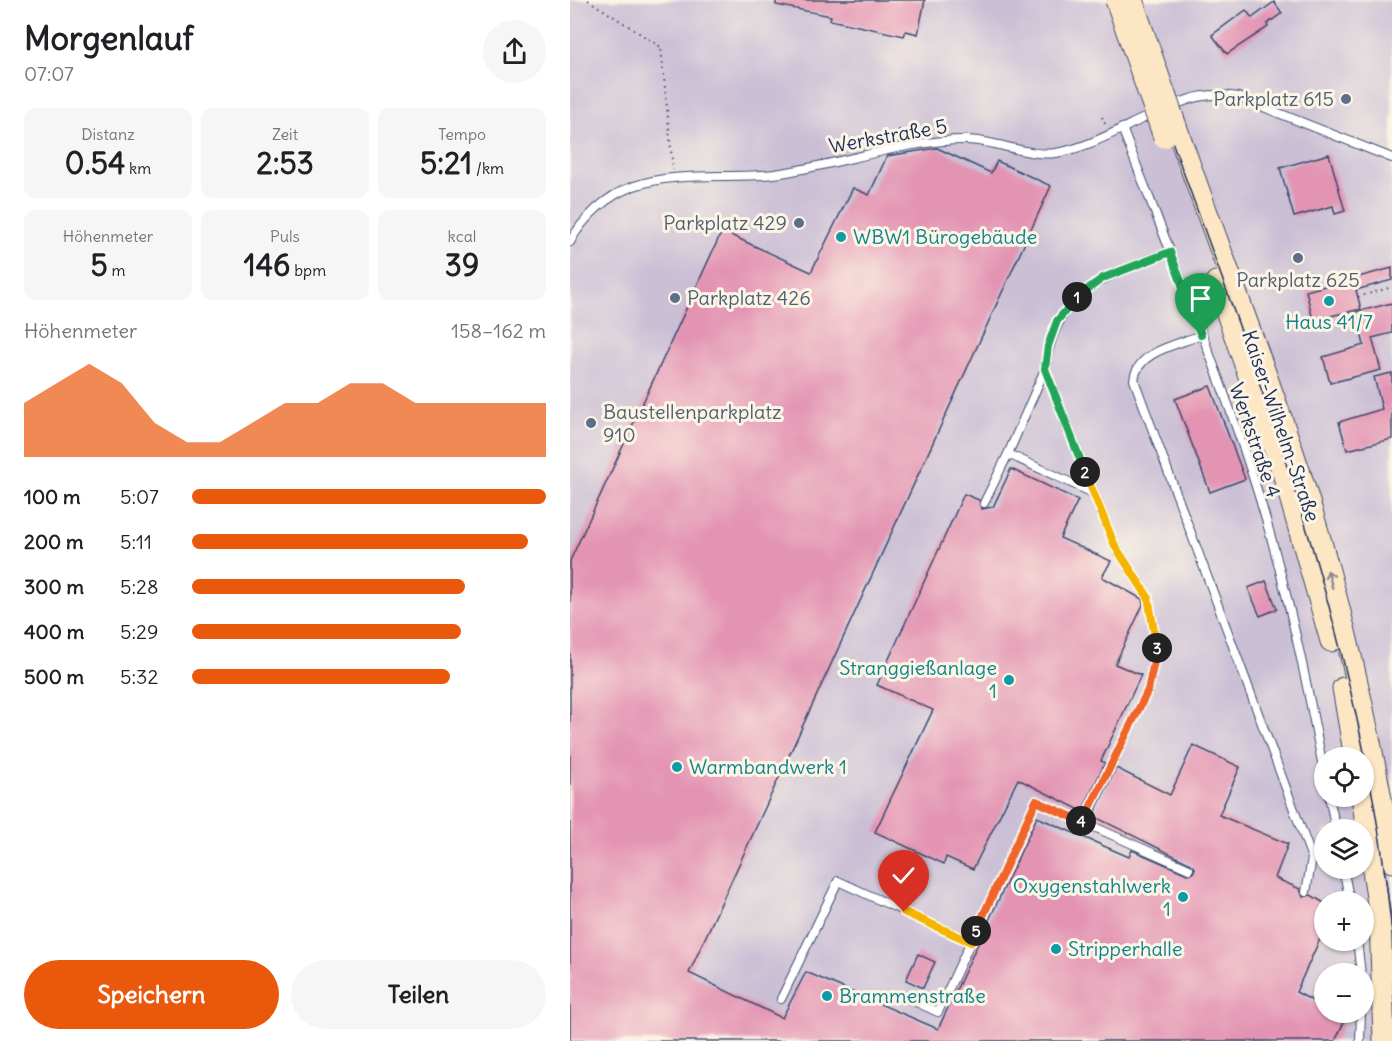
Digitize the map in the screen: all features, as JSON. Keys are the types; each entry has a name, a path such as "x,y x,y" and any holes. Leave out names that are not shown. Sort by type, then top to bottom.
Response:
{"main road":[{"name":"Kaiser-Wilhelm-Straße","path":"1116,0 1171,133 1298,470 1319,537 1370,747 1392,862"},
{"name":"Kaiser-Wilhelm-Straße","path":"1132,0 1171,133 1284,476 1340,671 1353,747"},
{"path":"1364,807 1380,917 1383,1041"}],"lane":[{"name":"Werkstraße 5","path":"570,242 582,222 597,208 615,194 634,186 674,179 784,172 944,140 970,140 1041,153 1056,153 1080,146 1197,95 1219,93 1238,97 1392,158"},
{"name":"Werkstraße 4","path":"1122,128 1240,439 1275,557 1305,673 1319,747"},
{"path":"984,503 1045,369 1048,346 1057,321 1069,304 1103,278 1170,252"},
{"path":"1201,335 1142,359 1135,369 1134,380 1312,858 1306,892"},
{"path":"1045,369 1115,546 1148,597 1157,648 1148,690 1083,822"},
{"path":"1008,454 1093,493"},
{"path":"903,996 938,1012 1036,801 1189,868"},
{"path":"781,999 838,881 971,942"},
{"path":"1360,1041 1361,1023"}],"path":[{"path":"588,0 661,47 673,162"},
{"path":"1358,297 1392,287"}],"shaded area":[{"path":"570,0 1392,0 1392,1041 570,1041"}],"building":[{"path":"776,0 925,0 918,34 906,31 904,36 830,20 831,16 776,5"},
{"path":"1274,2 1282,13 1267,24 1268,27 1227,54 1212,35 1246,10 1252,18"},
{"path":"899,130 916,138 893,143"},
{"name":"Warmbandwerk 1","path":"937,148 991,173 997,161 1051,186 689,973 782,1018 806,972 938,1029 1037,817 1129,857 1132,850 1187,874 1193,873 1195,868 1191,864 1093,816 1116,768 1170,795 1193,745 1240,767 1219,815 1288,844 1275,878 1300,889 1303,897 1311,895 1314,897 1315,951 1296,992 1314,1002 1314,1023 1344,1023 1335,1041 570,1041 570,561 722,231 811,272 853,188 869,195 887,156"},
{"path":"1329,154 1345,211 1335,214 1333,206 1294,217 1280,168"},
{"name":"Haus 41/7","path":"1392,268 1392,280 1356,290 1361,309 1313,320 1306,291"},
{"path":"1392,303 1392,333 1372,338 1381,370 1330,383 1323,357 1364,345 1356,312"},
{"path":"1392,373 1392,439 1347,450 1339,422 1382,409 1374,377"},
{"path":"1210,386 1245,479 1210,492 1175,399"},
{"name":"Stranggießanlage 1","path":"1011,469 1078,500 1060,538 1111,561 1102,577 1142,599 1143,605 1115,664 1141,675 1101,761 1105,763 1082,811 1018,779 973,869 946,857 944,864 875,832 933,710 877,685 964,494 979,500 982,509 993,507"},
{"path":"1266,581 1277,609 1260,616 1248,588"},
{"path":"918,954 935,962 923,988 906,980"}],"tram line":[{"path":"1121,0 1245,343 1285,459 1320,576 1351,693 1376,812 1392,933"}],"place":[{"name":"Parkplatz 615","path":"1346,99"},
{"name":"Parkplatz 429","path":"799,223"},
{"name":"WBW1 Bürogebäude","path":"841,237"},
{"name":"Parkplatz 625","path":"1298,258"},
{"name":"Parkplatz 426","path":"675,298"},
{"name":"Haus 41/7","path":"1329,301"},
{"name":"Baustellenparkplatz 910","path":"591,423"},
{"name":"Stranggießanlage 1","path":"1009,680"},
{"name":"Warmbandwerk 1","path":"677,767"},
{"name":"Oxygenstahlwerk 1","path":"1183,897"},
{"name":"Stripperhalle","path":"1056,949"},
{"name":"Brammenstraße","path":"827,996"}],"route":[{"path":"904,912 971,942 1036,801 1083,822 1148,690 1157,648 1148,597 1115,546 1045,369 1048,346 1057,321 1069,304 1103,278 1170,252 1201,335"}]}
